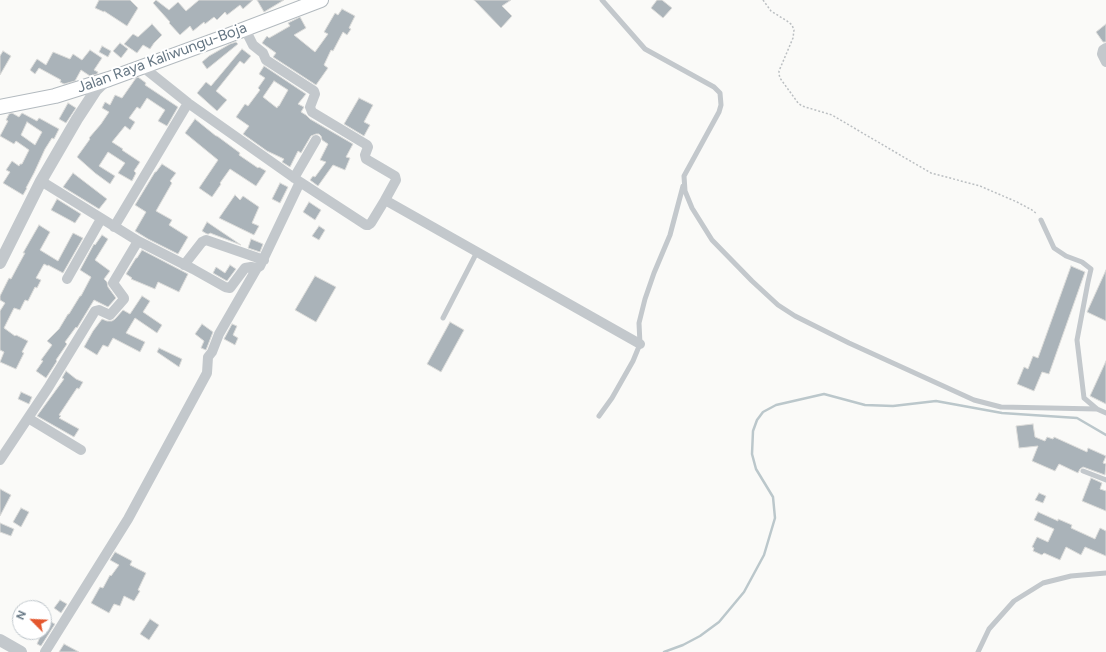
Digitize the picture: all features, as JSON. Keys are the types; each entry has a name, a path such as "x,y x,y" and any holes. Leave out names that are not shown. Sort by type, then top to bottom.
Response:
{"main road":[{"name":"Jalan Raya Kaliwungu-Boja","path":"0,107 54,96 109,79 245,29 299,4 317,1"}],"street":[{"path":"143,67 188,103 297,180 366,225 371,223 396,180 395,176 366,159 365,155 368,147 367,145 312,112 310,107 315,94 314,91 266,60 263,53 253,45 245,29"},
{"path":"1106,48 1103,50 1102,54 1106,62"},
{"path":"0,263 41,181 77,119 96,90 109,79"},
{"path":"114,227 188,103"},
{"path":"46,652 128,519 207,373 208,358 219,334 260,264 316,140"},
{"path":"41,181 138,241 225,288 230,288 245,268 260,264"},
{"path":"385,200 640,344"},
{"path":"67,279 101,219"},
{"path":"184,265 202,242 206,240 260,264"},
{"path":"0,460 95,311 99,310 110,315 124,299 113,283 138,241"},
{"path":"28,418 81,450"},
{"path":"0,640 21,652"}],"lane":[{"path":"602,0 645,49 714,88 720,93 721,105 719,112 687,168 684,176 685,191 692,208 712,240 778,305 795,316 849,343 974,400 1001,407 1097,409"},
{"path":"599,416 622,381 640,344 639,323 645,299 670,235 684,183"},
{"path":"1041,220 1054,248 1066,256 1082,262 1091,269 1078,340 1084,398 1097,409 1106,413"},
{"path":"443,318 477,252"},
{"path":"1083,472 1106,480"},
{"path":"978,652 989,629 1014,601 1043,583 1071,576 1106,573"}],"path":[{"path":"763,0 772,11 792,25 794,30 793,38 779,74 780,78 798,103 807,108 822,111 838,118 931,172 980,186 1017,202 1032,210 1041,220"}],"building":[{"path":"99,0 130,0 138,8 127,26 104,11 95,8"},
{"path":"156,0 169,10 178,2 186,11 199,0 253,0 243,9 240,5 227,15 225,12 217,20 214,17 205,24 204,22 193,31 190,26 180,35 153,3"},
{"path":"257,0 284,0 264,12"},
{"path":"474,0 511,0 502,6 512,16 501,28"},
{"path":"657,0 662,0 672,8 663,18 651,8"},
{"path":"342,9 355,16 349,28 351,29 347,35 343,32 333,51 331,50 324,65 328,68 316,85 273,57 276,53 262,43 267,36 269,38 290,26 288,23 300,17 306,28 294,35 315,52 328,34 324,32 335,13 338,15"},
{"path":"152,24 162,35 150,49 143,45 137,53 124,44 133,34 138,37"},
{"path":"1106,24 1106,42 1103,42 1096,32"},
{"path":"236,42 238,44 207,69 202,62 209,56"},
{"path":"120,43 128,49 121,58 113,51"},
{"path":"102,46 111,51 108,57 99,52"},
{"path":"242,49 251,56 244,64 240,61 216,91 227,100 217,111 197,93 206,82 211,86"},
{"path":"90,50 102,58 94,70 98,72 97,74 90,76 81,70 75,81 64,84 60,82 61,80 39,68 35,74 30,70 37,59 46,65 53,52 70,59 73,54 82,60"},
{"path":"3,51 11,56 0,75 0,56"},
{"path":"264,66 306,94 298,104 304,107 301,112 310,119 353,144 346,157 350,158 345,170 333,165 318,186 310,180 313,176 315,177 326,162 320,160 328,144 322,140 319,134 311,136 301,153 298,151 290,167 282,162 284,159 267,151 243,134 249,126 236,117 245,104 248,106 260,90 258,88 265,78 259,74","holes":["274,81 288,90 277,108 263,97"]},
{"path":"138,77 146,83 145,85 178,107 167,126 158,121 165,110 147,98 140,109 137,107 129,118 135,122 130,130 125,126 112,142 140,162 134,171 136,173 132,181 118,173 125,163 108,152 99,166 115,176 110,184 77,157 90,139 89,138 109,112 102,108 105,102 110,105 115,95 122,98"},
{"path":"359,98 373,105 364,122 370,125 364,136 344,124"},
{"path":"68,103 76,108 66,123 59,119"},
{"path":"12,113 19,117 22,113 37,121 39,118 59,129 54,139 52,138 45,149 23,195 3,183 10,172 6,170 12,161 19,166 22,164 29,150 16,141 14,144 0,136 8,121 6,120 9,114","holes":["27,122 42,132 35,145 21,135"]},
{"path":"195,119 240,153 239,155 258,168 259,167 266,171 256,186 230,169 212,197 199,188 218,160 185,133"},
{"path":"162,164 176,173 170,181 172,183 156,211 172,220 169,225 188,237 178,254 135,231 146,212 135,205 155,172"},
{"path":"73,173 107,199 99,209 63,187"},
{"path":"280,183 288,187 280,203 272,199"},
{"path":"235,195 240,200 243,196 259,207 252,223 259,226 254,235 219,218"},
{"path":"57,199 81,214 75,223 51,210"},
{"path":"309,202 321,210 315,220 303,212"},
{"path":"207,222 241,245 202,231"},
{"path":"39,225 50,232 40,250 58,261 73,233 83,238 63,273 44,264 36,278 41,280 37,288 35,287 28,301 25,300 20,310 14,308 4,328 15,336 16,335 28,341 16,369 0,362 4,352 0,350 0,311 5,303 0,300 0,296 9,278 11,279 25,253 23,253"},
{"path":"319,226 325,230 319,240 312,236"},
{"path":"102,235 108,239 95,260 110,271 104,279 116,298 108,307 94,300 77,328 76,327 65,342 67,344 46,378 36,371 43,361 41,360 52,345 47,341 59,329 81,296 91,277 80,270 94,244 95,245"},
{"path":"251,239 263,244 260,252 248,248"},
{"path":"142,250 188,274 179,292 158,282 155,289 131,279 132,278 126,274"},
{"path":"230,265 236,269 227,281 213,273 216,267 225,273"},
{"path":"1071,266 1085,272 1049,374 1042,372 1034,391 1017,384 1024,367 1028,369 1033,356 1038,358"},
{"path":"1106,270 1106,321 1087,312"},
{"path":"315,276 336,287 316,322 295,310"},
{"path":"142,296 150,301 143,312 162,325 157,333 135,318 126,333 145,342 140,352 113,338 108,347 103,345 97,355 84,347 102,319 112,321 123,310 130,314"},
{"path":"450,322 464,330 441,372 427,364"},
{"path":"202,324 213,332 206,350 201,348 204,341 195,334"},
{"path":"232,324 237,326 233,335 238,338 235,345 224,339"},
{"path":"159,348 182,359 179,367 157,352"},
{"path":"1106,361 1106,404 1090,396"},
{"path":"66,371 76,379 83,382 79,389 77,388 59,415 61,416 59,418 79,429 74,437 37,416 64,379 62,378"},
{"path":"21,392 32,397 29,404 18,399"},
{"path":"1033,424 1035,437 1045,441 1047,437 1053,439 1054,437 1087,452 1088,448 1106,456 1103,463 1106,464 1105,475 1083,467 1078,473 1059,464 1055,471 1032,461 1038,446 1019,448 1016,426"},
{"path":"1091,478 1102,483 1100,489 1106,491 1106,511 1082,501"},
{"path":"0,489 11,495 0,516"},
{"path":"1039,493 1046,496 1043,503 1035,500"},
{"path":"21,508 29,512 21,527 13,522"},
{"path":"1038,512 1058,521 1058,519 1072,525 1071,528 1095,539 1100,528 1106,531 1106,556 1085,547 1081,555 1066,547 1060,560 1044,553 1042,555 1033,551 1034,548 1032,547 1037,537 1048,542 1054,529 1034,520"},
{"path":"0,523 14,529 11,536 0,532"},
{"path":"115,552 132,561 130,565 146,573 138,590 140,591 134,601 124,596 120,606 114,604 109,613 91,603 100,587 103,588 110,575 111,576 119,565 110,560"},
{"path":"60,600 67,604 61,613 54,608"},
{"path":"150,619 159,625 149,640 140,634"},
{"path":"39,640 45,640 41,646 37,644"},
{"path":"64,644 79,652 59,652"}],"waterway":[{"path":"664,652 683,645 700,636 719,622 744,592 764,555 775,518 773,497 756,469 752,454 753,431 757,420 763,412 776,405 824,394 865,405 893,406 936,401 1002,413 1077,418 1106,435"}]}
